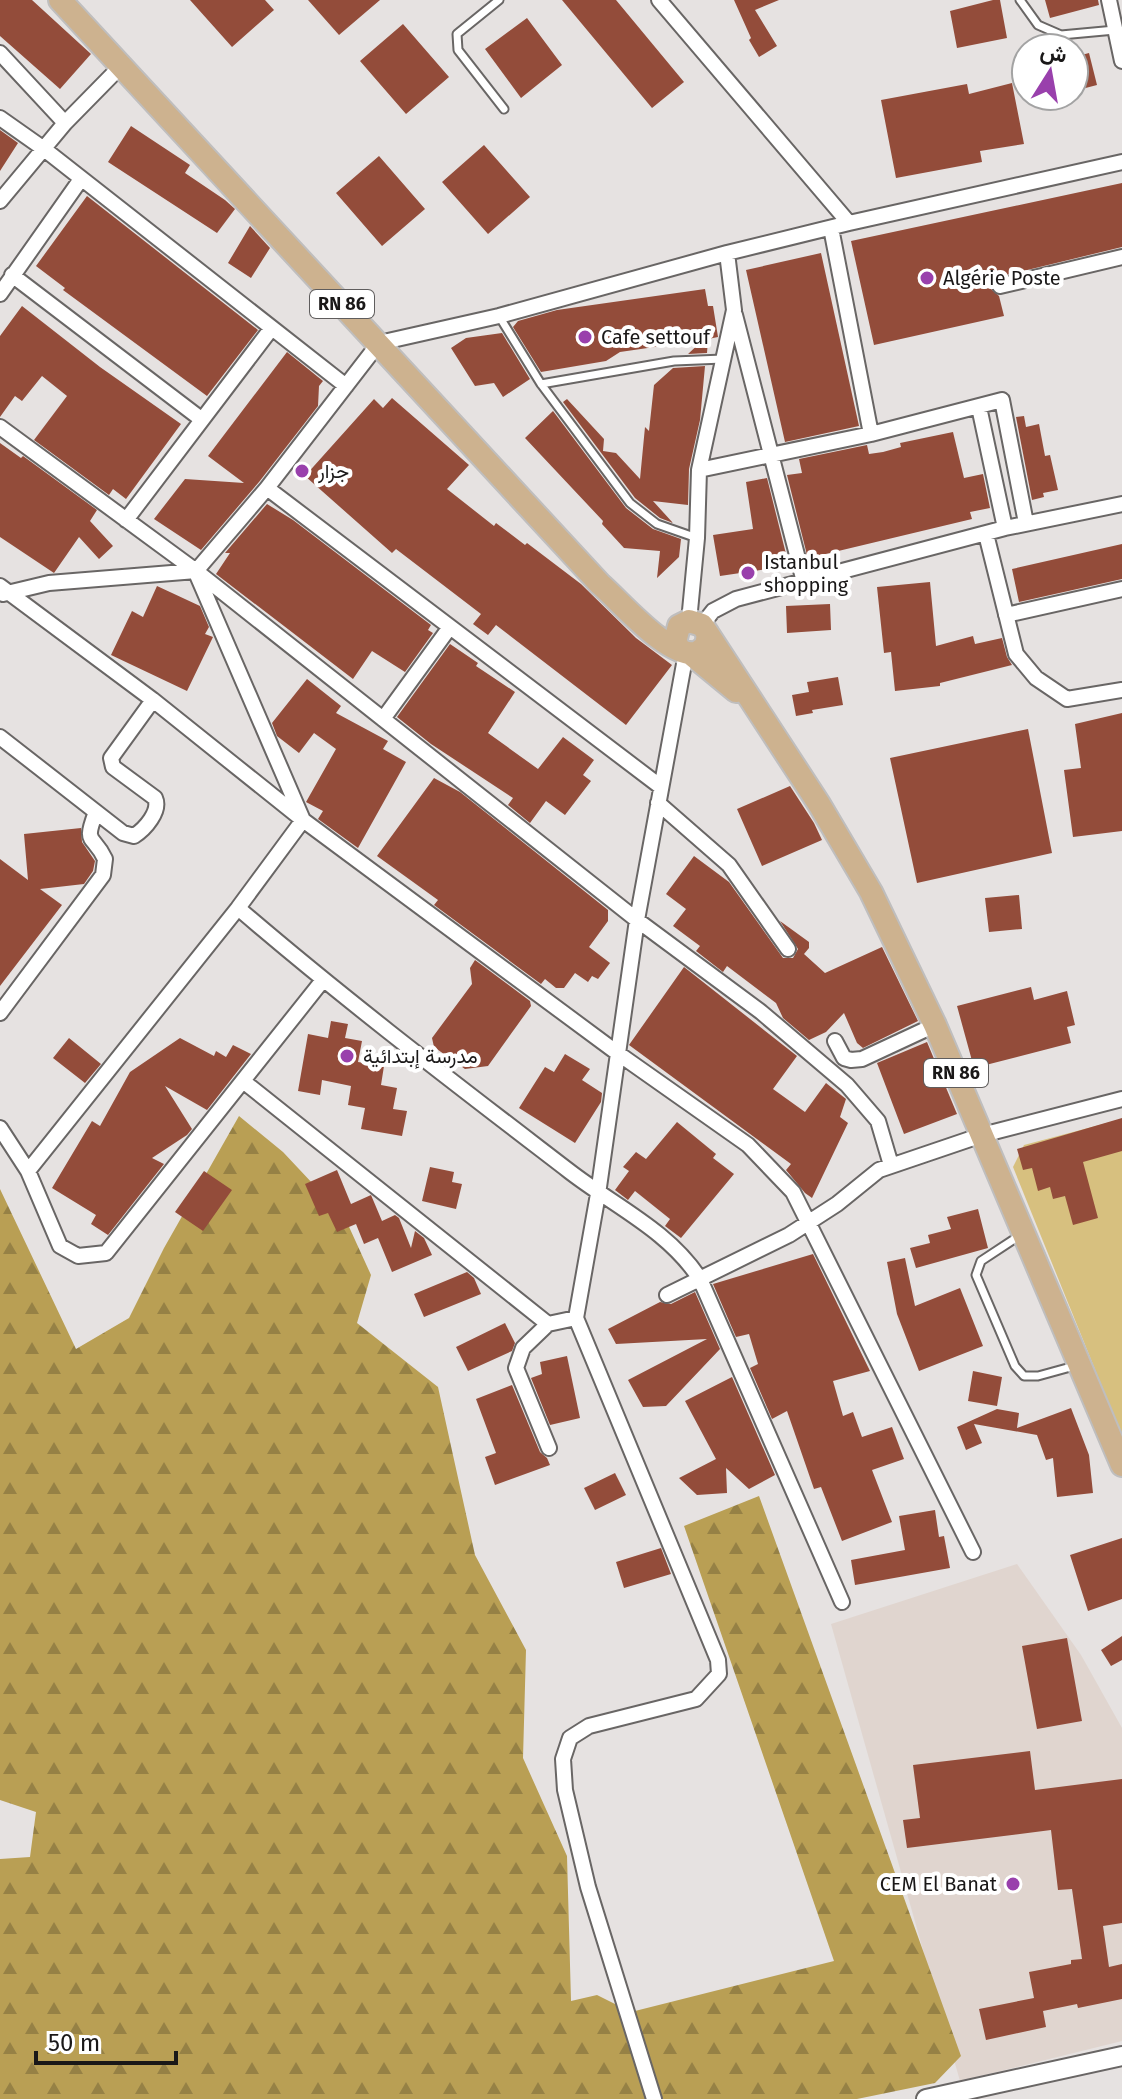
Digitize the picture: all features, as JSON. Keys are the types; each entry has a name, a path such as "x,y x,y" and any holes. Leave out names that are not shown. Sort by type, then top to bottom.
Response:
{"main road":[{"name":"RN 86","path":"60,0 591,574 660,640 686,653 750,703"},
{"name":"RN 86","path":"626,607 695,626 819,804 871,892 935,1025 1122,1465"},
{"path":"686,653 702,651 706,646 695,626"}],"street":[{"path":"659,0 849,223"},
{"path":"1109,0 1122,61"},
{"path":"0,53 65,123"},
{"path":"0,201 65,123 121,66"},
{"path":"0,118 44,149 346,386"},
{"path":"3,591 49,583 196,571 267,488 379,343 499,316 849,223 1122,162"},
{"path":"0,294 81,179"},
{"path":"831,228 871,434"},
{"path":"727,253 734,310 804,582"},
{"path":"1000,286 1122,257"},
{"path":"12,275 201,419"},
{"path":"695,626 699,470 734,310"},
{"path":"126,520 271,329"},
{"path":"699,470 871,434 1002,400 1026,523"},
{"path":"979,407 1005,528"},
{"path":"0,427 196,571 637,920 761,1012 847,1085 878,1121 891,1165"},
{"path":"267,488 661,787"},
{"path":"695,626 728,602 1005,528 1122,504"},
{"path":"986,534 1016,654 1036,678 1067,699 1122,690"},
{"path":"196,571 303,820"},
{"path":"1006,615 1122,589"},
{"path":"3,591 153,700 303,820 616,1052 748,1145 793,1192 973,1552"},
{"path":"383,719 450,627"},
{"path":"654,2099 588,1887 565,1790 563,1759 570,1738 589,1726 696,1699 719,1674 718,1660 576,1318 598,1194 637,920 686,653"},
{"path":"0,737 130,836 140,832 158,803 113,767 112,755 153,700"},
{"path":"658,803 729,865 788,949"},
{"path":"0,1013 103,875 106,864 103,854 89,837 96,812"},
{"path":"28,1171 238,908 303,820"},
{"path":"238,908 323,980 598,1194 654,1229 692,1266 842,1602"},
{"path":"0,1128 28,1171 60,1246 78,1256 106,1253 323,980"},
{"path":"835,1041 844,1058 862,1059 935,1025"},
{"path":"243,1081 548,1324"},
{"path":"667,1295 789,1235 837,1204 879,1170 982,1135 1122,1099"},
{"path":"549,1448 516,1368 523,1348 548,1324 576,1318"},
{"path":"926,2099 1122,2056"}],"lane":[{"path":"499,0 457,34 458,50 504,109"},
{"path":"1020,0 1038,25 1061,35 1115,30"},
{"path":"499,316 541,384 630,503 657,524 697,538"},
{"path":"541,384 674,361 723,359"},
{"path":"1023,1233 981,1261 976,1275 1015,1366 1024,1376 1038,1376 1080,1365"}],"shaded area":[{"path":"1122,1119 1122,1436 1013,1167 1024,1145"},
{"name":"CEM El Banat","path":"1017,1564 1081,1655 1122,1728 1122,2041 960,2081 831,1624"}],"green space":[{"path":"239,1116 283,1152 345,1218 371,1275 357,1323 438,1387 475,1555 526,1650 523,1758 567,1856 571,2001 597,1995 631,2012 834,1961 684,1526 759,1496 961,2056 935,2083 857,2099 0,2099 0,1859 30,1857 36,1812 0,1800 0,1189 76,1349 129,1318 164,1248"}],"building":[{"path":"0,0 32,0 91,54 60,89 0,36"},
{"path":"190,0 265,0 274,10 232,47"},
{"path":"308,0 380,0 339,35"},
{"path":"562,0 616,0 684,82 652,108"},
{"path":"734,0 779,0 755,10 777,46 759,57"},
{"path":"1000,0 1007,38 957,48 950,11"},
{"path":"1045,0 1098,0 1099,5 1050,18"},
{"path":"527,18 562,65 521,98 485,49"},
{"path":"403,24 449,77 406,114 360,61"},
{"path":"1090,57 1097,85 1090,87"},
{"path":"967,84 969,94 1010,84 1010,112 1018,112 1024,144 980,151 982,162 896,178 881,100"},
{"path":"131,126 190,165 185,173 235,209 217,233 108,162"},
{"path":"0,130 18,143 0,171"},
{"path":"484,145 530,197 488,234 442,182"},
{"path":"379,156 425,209 382,246 336,193"},
{"path":"1122,183 1122,247 994,278 991,289 999,296 1004,316 874,345 851,241"},
{"path":"87,196 258,330 207,396 63,290 65,288 36,266"},
{"path":"250,226 270,248 251,278 228,263"},
{"path":"821,253 859,426 785,442 746,270"},
{"path":"705,289 708,306 713,306 718,337 708,339 707,353 688,354 703,340 620,352 606,361 541,372 513,327 518,321 557,310"},
{"path":"22,306 100,367 181,424 126,499 113,489 109,495 34,440 67,396 42,376 22,401 15,396 0,417 0,336"},
{"path":"502,333 530,379 503,397 494,383 475,386 451,348 466,338"},
{"path":"287,352 323,381 319,386 318,406 201,550 154,519 185,479 244,483 208,456"},
{"path":"705,366 700,420 689,469 688,505 653,501 673,523 660,518 635,498 563,402 567,399 604,439 603,451 616,453 640,479 645,427 649,431 654,385 673,368"},
{"path":"392,398 469,465 447,489 494,526 496,523 525,545 527,543 581,584 636,638 672,665 626,725 496,625 488,635 473,624 481,614 396,549 392,553 305,476 374,399 383,408"},
{"path":"553,411 626,508 653,529 681,539 679,557 657,578 660,551 624,548 602,524 603,521 525,438"},
{"path":"1024,416 1026,427 1039,424 1045,456 1050,455 1058,490 1043,493 1044,497 1032,500 1016,417"},
{"path":"953,432 964,478 983,474 990,508 970,512 972,519 809,558 809,563 787,475 802,473 799,459 867,445 869,454 883,452 901,447 900,443"},
{"path":"0,443 97,510 90,521 113,546 99,559 79,537 54,573 0,537"},
{"path":"767,478 789,566 720,576 713,535 753,529 746,482"},
{"path":"267,504 293,520 431,625 428,630 433,633 405,672 372,651 353,679 216,574 230,553 225,553"},
{"path":"1122,544 1122,579 1019,602 1012,569"},
{"path":"930,582 936,646 973,636 975,644 1002,638 1012,665 940,683 940,686 895,691 891,652 884,653 877,587"},
{"path":"157,586 200,606 209,627 205,634 213,637 187,691 111,655 132,611 143,617"},
{"path":"830,604 831,630 787,633 786,606"},
{"path":"450,644 515,692 488,733 538,769 563,737 594,760 583,775 591,781 565,815 546,801 530,823 508,805 513,798 431,744 397,717"},
{"path":"838,677 843,705 796,716 792,695 809,692 807,682"},
{"path":"307,679 341,706 336,713 388,741 383,749 406,762 358,848 318,819 323,811 306,802 336,749 314,733 299,753 277,736 272,723"},
{"path":"1122,713 1122,831 1073,837 1064,770 1081,768 1075,724"},
{"path":"1028,729 1052,853 917,883 890,758"},
{"path":"434,778 460,792 608,910 608,921 589,947 610,963 598,979 592,976 588,982 575,973 564,988 556,988 545,979 541,984 434,905 438,900 377,856"},
{"path":"790,786 822,840 762,866 737,809"},
{"path":"81,828 82,842 95,861 93,871 84,884 40,889 62,905 0,986 0,859 28,880 24,834"},
{"path":"694,856 729,882 783,958 793,958 798,949 780,921 809,942 804,954 825,973 882,947 918,1021 863,1048 857,1043 844,1013 826,1032 809,1040 783,1018 776,1003 727,966 723,972 696,951 700,946 673,926 686,909 666,894"},
{"path":"1019,895 1022,929 989,932 985,898"},
{"path":"475,960 530,1001 531,1006 488,1066 465,1069 434,1047 432,1038 472,984 470,968"},
{"path":"684,967 797,1056 773,1089 805,1112 826,1083 846,1099 840,1117 848,1123 812,1198 786,1170 791,1164 629,1045"},
{"path":"1031,987 1034,1000 1067,991 1075,1025 1067,1027 1071,1043 974,1068 957,1006"},
{"path":"331,1021 348,1024 345,1038 362,1041 358,1062 384,1066 381,1085 397,1088 393,1109 407,1111 402,1136 361,1129 365,1108 348,1105 351,1086 322,1080 320,1095 298,1091 308,1034 328,1038"},
{"path":"69,1038 101,1064 85,1083 53,1058"},
{"path":"180,1038 214,1056 216,1051 226,1057 233,1045 251,1054 207,1110 165,1086 192,1129 152,1158 164,1164 108,1235 91,1224 96,1215 52,1188 92,1121 100,1126 130,1072"},
{"path":"927,1042 957,1114 904,1134 877,1063"},
{"path":"565,1054 590,1069 582,1080 602,1093 601,1102 575,1143 519,1108 545,1067 554,1072"},
{"path":"1122,1118 1122,1151 1083,1162 1098,1218 1073,1225 1065,1196 1053,1199 1050,1187 1038,1191 1032,1168 1023,1170 1017,1149"},
{"path":"677,1122 716,1154 713,1158 734,1174 681,1238 665,1226 670,1219 635,1191 628,1200 615,1190 629,1171 623,1167 636,1152 646,1159"},
{"path":"430,1167 454,1172 452,1182 462,1184 456,1209 422,1201"},
{"path":"337,1170 351,1204 371,1195 382,1221 395,1215 411,1248 415,1231 424,1238 432,1255 392,1272 378,1238 364,1244 356,1224 337,1232 328,1213 319,1216 305,1184"},
{"path":"204,1171 232,1190 203,1231 175,1212"},
{"path":"978,1209 988,1248 916,1268 910,1248 930,1243 928,1235 951,1229 947,1217"},
{"path":"813,1254 870,1371 833,1381 843,1416 853,1412 862,1437 892,1427 904,1459 872,1470 892,1522 842,1541 821,1487 814,1489 787,1411 772,1419 750,1368 758,1364 749,1334 736,1337 713,1284"},
{"path":"905,1258 915,1306 960,1288 983,1346 919,1371 897,1314 887,1262"},
{"path":"467,1272 474,1278 481,1294 424,1317 414,1294"},
{"path":"695,1292 720,1349 666,1406 643,1407 628,1380 707,1339 616,1344 608,1329 660,1302 671,1304"},
{"path":"505,1323 515,1343 512,1351 468,1371 456,1347"},
{"path":"567,1356 580,1418 550,1425 531,1378 542,1374 540,1362"},
{"path":"973,1371 1002,1377 997,1406 968,1401"},
{"path":"732,1377 775,1475 749,1489 726,1468 727,1493 697,1495 679,1478 716,1459 685,1401"},
{"path":"512,1385 540,1452 550,1465 495,1485 485,1457 496,1453 476,1399"},
{"path":"1071,1408 1089,1455 1093,1493 1057,1497 1053,1458 1046,1460 1037,1435 974,1424 982,1443 966,1450 957,1427 997,1409 1019,1413 1017,1428"},
{"path":"615,1473 626,1495 595,1510 584,1488"},
{"path":"935,1510 939,1537 944,1536 950,1568 855,1585 851,1560 905,1550 899,1516"},
{"path":"1122,1538 1122,1599 1088,1611 1070,1555"},
{"path":"661,1548 671,1574 624,1588 616,1562"},
{"path":"1122,1636 1122,1660 1111,1666 1101,1650"},
{"path":"1067,1638 1082,1721 1037,1729 1022,1646"},
{"path":"1030,1751 1035,1790 1122,1779 1122,1923 1103,1926 1109,1967 1122,1964 1122,1999 1043,2011 1046,2027 986,2040 979,2009 1034,1998 1029,1972 1082,1959 1072,1889 1058,1890 1051,1830 907,1848 903,1820 920,1818 913,1765"}],"place":[{"name":"Algérie Poste","path":"927,278"},
{"name":"Cafe settouf","path":"585,337"},
{"name":"جزار","path":"302,471"},
{"name":"Istanbul shopping","path":"748,573"},
{"name":"مدرسة إبتدائية","path":"347,1056"},
{"name":"CEM El Banat","path":"1013,1884"}]}
